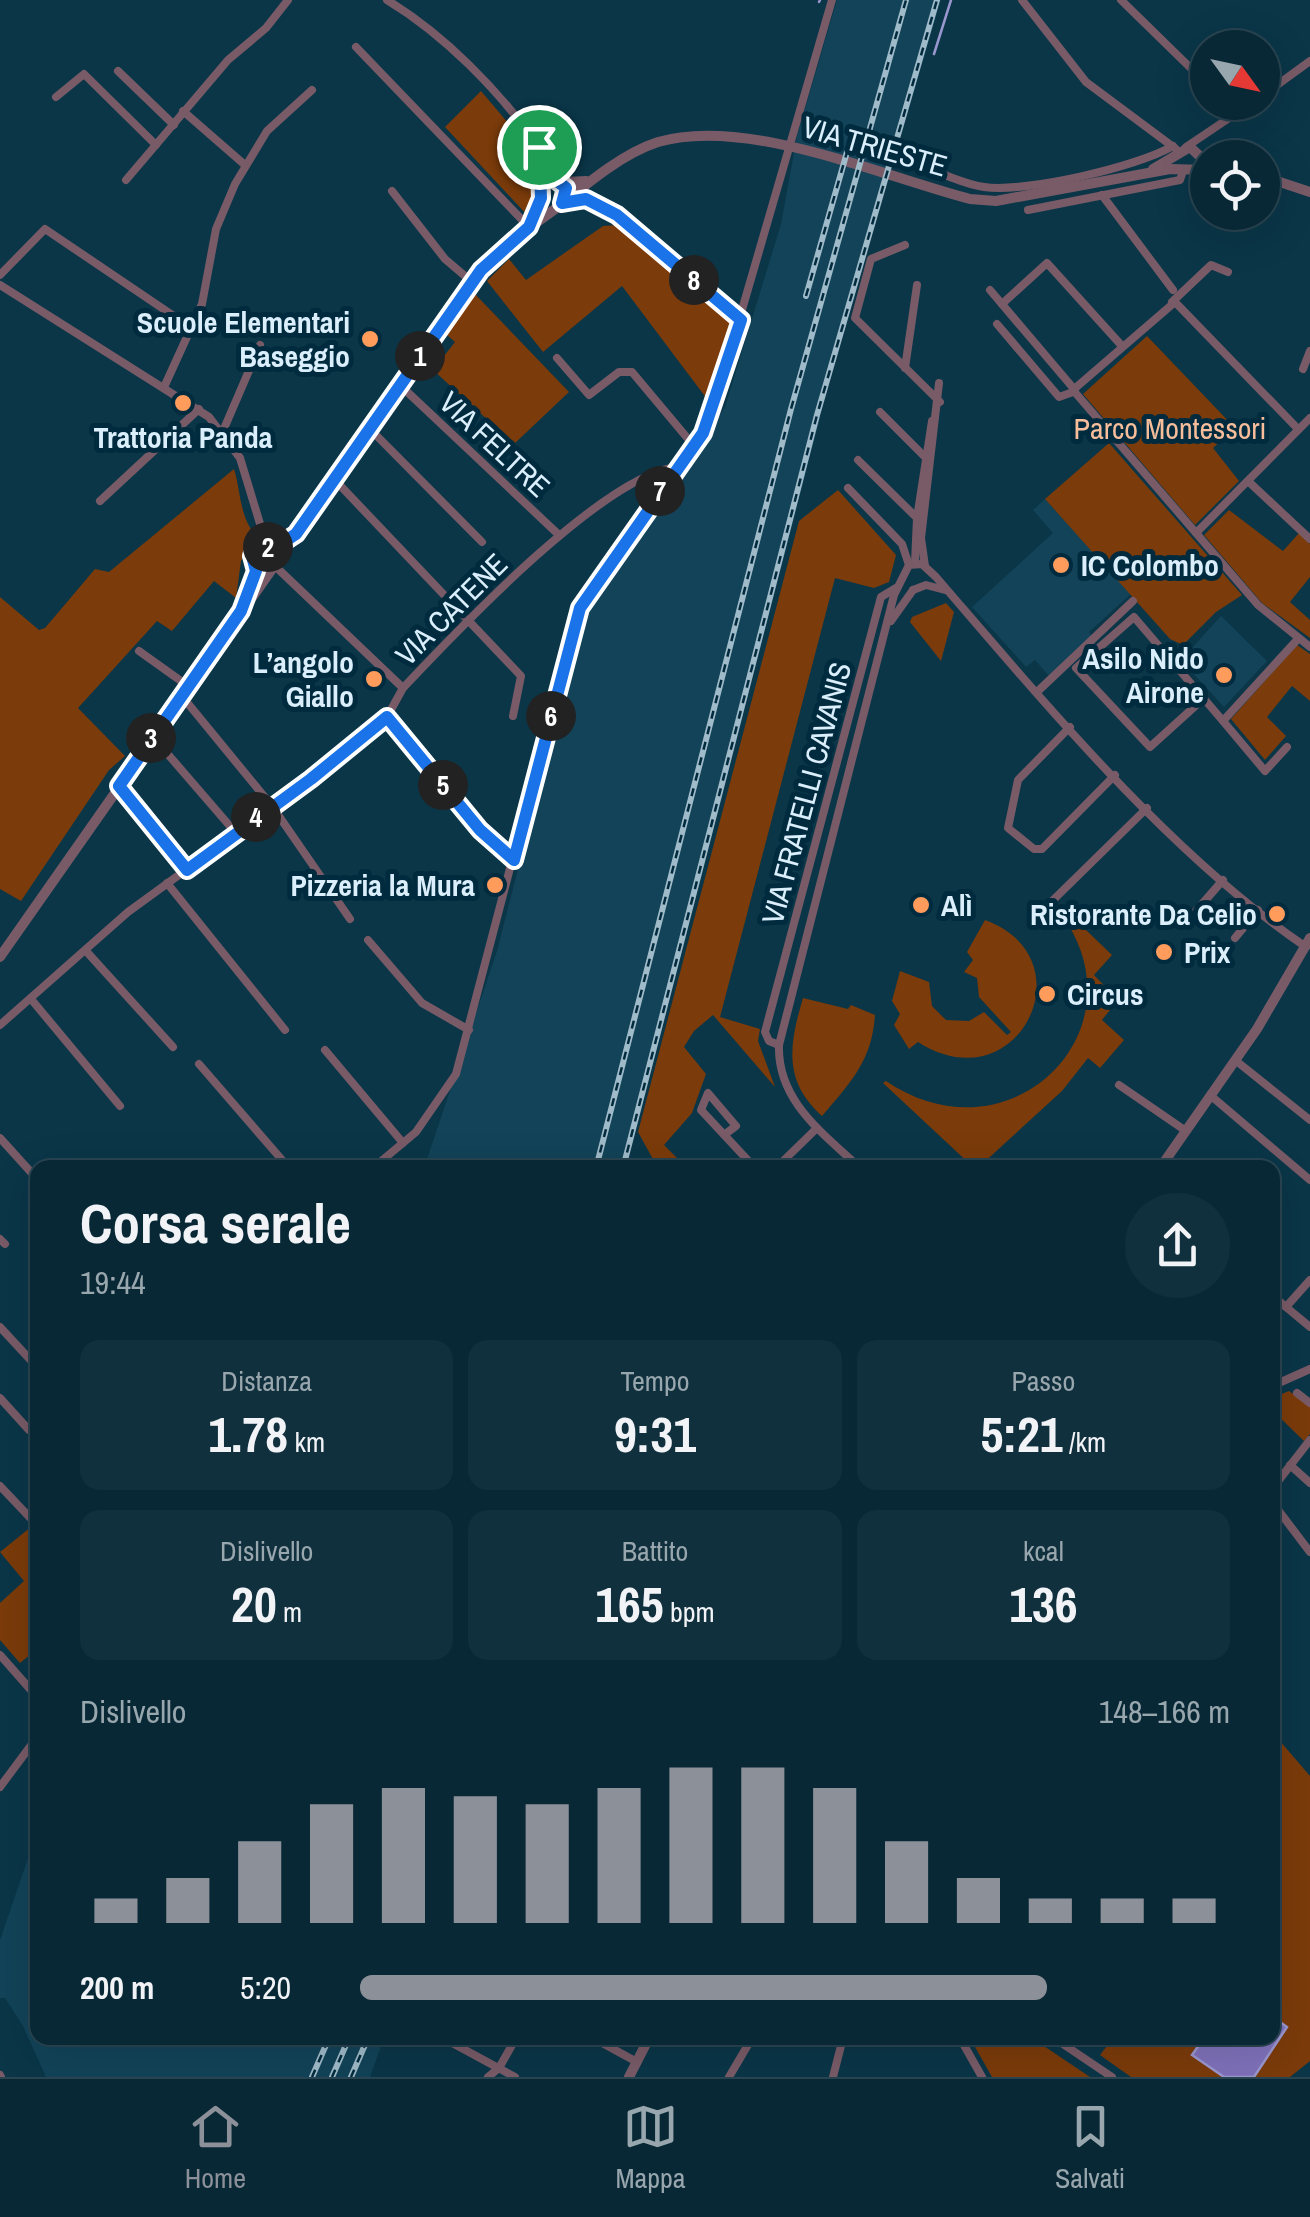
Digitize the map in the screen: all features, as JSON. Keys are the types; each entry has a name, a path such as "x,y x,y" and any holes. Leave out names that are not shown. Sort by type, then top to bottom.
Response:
{"street":[{"path":"126,180 228,60 266,28 288,0"},
{"path":"386,0 443,40 539,147 559,182 561,202"},
{"path":"382,1160 416,1132 456,1074 580,608 710,420 832,0"},
{"path":"1022,0 1086,82 1190,159"},
{"path":"1121,0 1190,67"},
{"path":"356,47 529,227"},
{"path":"1280,82 1310,60"},
{"path":"118,70 174,125"},
{"path":"56,96 84,74 156,145"},
{"path":"164,385 193,329 216,229 245,165 268,130 312,90"},
{"path":"183,111 245,165"},
{"path":"939,173 982,187 1020,186 1116,168 1179,150 1229,120"},
{"name":"VIA TRIESTE","path":"267,560 296,534 488,261 561,202 654,144 679,138 747,138 985,200 1026,198 1190,166"},
{"path":"539,147 541,193 561,202 586,199 617,215 741,320"},
{"path":"1179,150 1190,159"},
{"name":"VIA TRIESTE","path":"1148,173 1179,150"},
{"path":"1028,210 1180,180 1190,171"},
{"name":"VIA TRIESTE","path":"529,227 541,193 559,182 591,181"},
{"path":"1280,182 1310,192"},
{"path":"392,191 446,259 472,282"},
{"path":"1102,196 1173,290"},
{"path":"23,300 0,273 45,229 193,329"},
{"path":"906,245 871,259 854,318 938,400 920,520 919,567 926,585"},
{"path":"1001,303 1047,263 1122,346"},
{"path":"997,324 1059,397 1073,390 1211,265 1228,272"},
{"path":"905,368 917,284"},
{"path":"0,285 164,385 223,431 251,485 265,535 267,560 241,611 0,956"},
{"path":"990,290 1258,605 1310,647"},
{"path":"1172,302 1184,308 1298,429"},
{"path":"223,431 260,345"},
{"path":"1303,369 1310,352"},
{"path":"557,358 590,395 619,372 632,372 694,446"},
{"name":"VIA FELTRE","path":"400,386 559,535"},
{"path":"100,501 199,409"},
{"path":"880,412 929,460"},
{"path":"1196,533 1310,418"},
{"path":"370,430 482,542"},
{"path":"858,460 920,520"},
{"name":"VIA CATENE","path":"0,1025 167,883 387,717 403,688 559,535 588,512 659,472 678,466"},
{"path":"334,480 521,676 512,716"},
{"path":"1248,482 1310,539"},
{"path":"848,488 1148,808 1258,910 1308,942 1236,1060 1166,1160"},
{"path":"267,560 403,688"},
{"name":"VIA FRATELLI CAVANIS","path":"851,1160 817,1128 787,1090 779,1045 896,588 903,577 919,567"},
{"path":"903,577 913,590 926,585 948,593"},
{"name":"VIA FRATELLI CAVANIS","path":"779,1045 765,1034 769,1018 881,597 896,588"},
{"name":"VIA FRATELLI CAVANIS","path":"884,634 913,590"},
{"path":"1038,692 1133,601"},
{"path":"1202,698 1150,746 1076,668 1134,617 1265,771 1287,747"},
{"path":"1223,721 1297,640"},
{"path":"138,651 184,691 272,806 350,919"},
{"path":"387,717 480,830 514,860"},
{"path":"1070,727 1018,780 1008,828 1034,849 1042,849 1115,775"},
{"path":"152,737 235,832"},
{"path":"119,786 187,870"},
{"path":"1044,909 1148,808"},
{"path":"1196,911 1223,880"},
{"path":"167,883 285,1030"},
{"path":"1235,938 1258,910"},
{"path":"368,940 422,1003 469,1030"},
{"path":"86,951 174,1047"},
{"path":"32,999 120,1106"},
{"path":"769,1018 772,1028 781,1031"},
{"path":"325,1050 402,1143"},
{"path":"1236,1060 1310,1120"},
{"path":"199,1064 282,1160"},
{"path":"1118,1085 1186,1131"},
{"path":"724,1135 736,1126 708,1093 701,1110 747,1160"},
{"path":"1210,1096 1310,1180"},
{"path":"784,1160 817,1128"},
{"path":"0,1138 30,1171"},
{"path":"1286,1307 1310,1280"},
{"path":"1280,1302 1310,1327"},
{"path":"0,1327 30,1359"},
{"path":"1280,1381 1310,1369"},
{"path":"1297,1393 1310,1404"},
{"path":"0,1398 30,1430"},
{"path":"1280,1478 1310,1440"},
{"path":"1290,1465 1310,1483"},
{"path":"0,1486 30,1518"},
{"path":"1280,1513 1310,1552"},
{"path":"0,1655 30,1689"},
{"path":"1,1782 30,1746"},
{"path":"456,2045 516,2077"},
{"path":"488,2077 499,2068 512,2045"},
{"path":"606,2045 637,2062"},
{"path":"629,2077 646,2045"},
{"path":"729,2077 748,2045"},
{"path":"832,2077 841,2045"},
{"path":"964,2045 982,2077"},
{"path":"1064,2045 1112,2077"}],"shaded area":[{"path":"837,0 941,0 836,356 628,1160 427,1160 497,951 580,626 591,600 725,407 781,224 797,136"},
{"name":"IC Colombo","path":"1045,499 1131,594 1089,632 1093,637 1050,677 1035,660 1026,667 972,607 1053,533 1033,510"},
{"name":"Asilo Nido Airone","path":"1221,616 1267,661 1224,707 1181,660"},
{"path":"30,1852 30,2042 5,1998 0,1998 0,1940"},
{"path":"32,2045 381,2045 370,2077 46,2077"},
{"path":"1199,2045 1275,2045 1254,2077 1224,2077 1192,2055"}],"green space":[{"path":"481,91 531,150 532,201 527,215 445,127"},
{"path":"619,225 733,323 710,403 622,286 543,352 487,281 509,259 526,280 603,226"},
{"path":"475,294 569,392 514,444 433,370 455,342 447,335"},
{"name":"Parco Montessori","path":"1147,336 1235,428 1213,448 1239,481 1195,525 1083,394"},
{"path":"1109,443 1242,595 1216,612 1183,645 1170,639 1045,499"},
{"path":"234,469 243,512 256,536 241,561 236,598 214,581 172,631 157,621 78,708 125,756 109,770 21,901 0,889 0,597 39,630 45,628 95,569 109,572"},
{"path":"838,490 896,555 889,582 874,588 835,578 720,1017 760,1029 758,1041 775,1087 713,1015 694,1031 684,1047 706,1074 692,1113 664,1145 679,1160 653,1160 638,1132 799,521"},
{"path":"1229,510 1283,551 1299,533 1310,544 1310,577 1290,602 1310,620 1310,638 1262,603 1204,535"},
{"path":"946,603 954,612 941,661 910,622 912,617"},
{"path":"1297,645 1310,654 1310,701 1292,686 1267,717 1286,736 1265,760 1231,719"},
{"path":"1059,904 1112,955 1094,975 1118,1000 1102,1020 1124,1040 1100,1068 1088,1058 1062,1091 987,1160 966,1160 883,1083 933,1103 978,1107 1019,1095 1053,1072 1076,1039 1087,999 1082,955 1059,911 1053,913"},
{"path":"985,920 1016,939 1033,964 1036,992 1028,1019 1011,1042 985,1055 954,1057 918,1042 909,1049 894,1025 900,1014 892,1001 900,971 929,982 932,1006 946,1020 969,1021 984,1012 1007,1035 1011,1032 979,997 977,978 964,972 973,960 967,952"},
{"path":"803,998 848,1009 851,1005 875,1015 865,1058 822,1116 809,1103 795,1076 793,1047"},
{"path":"1289,1391 1310,1406 1310,1434 1304,1441 1280,1418 1280,1395"},
{"path":"30,1528 30,1655 20,1663 0,1640 0,1603 24,1581 0,1552"},
{"path":"1280,1741 1310,1776 1310,2061 1290,2077 1131,2077 1100,2055 1108,2045 1280,2045"},
{"path":"974,2045 1042,2045 1090,2077 992,2077"}],"waterway":[{"path":"934,54 951,0"}],"railway":[{"path":"598,1160 791,409 906,0"},
{"path":"625,1160 817,415 937,0"},
{"path":"806,296 847,152"},
{"path":"312,2077 326,2045"},
{"path":"332,2077 346,2045"},
{"path":"351,2077 365,2045"}],"place":[{"name":"Scuole Elementari Baseggio","path":"370,339"},
{"name":"Trattoria Panda","path":"183,403"},
{"name":"IC Colombo","path":"1061,565"},
{"name":"Asilo Nido Airone","path":"1224,675"},
{"name":"L’angolo Giallo","path":"374,679"},
{"name":"Pizzeria la Mura","path":"495,885"},
{"name":"Alì","path":"921,905"},
{"name":"Ristorante Da Celio","path":"1277,914"},
{"name":"Prix","path":"1164,952"},
{"name":"Circus","path":"1047,994"}],"route":[{"path":"539,147 551,176 566,188 562,203 586,199 617,215 741,320 703,433 580,608 514,860 480,830 387,717 311,779 187,870 119,786 241,611 256,571 252,556 260,550 265,535 270,551 296,534 481,270 529,227 541,198 539,147"}]}
